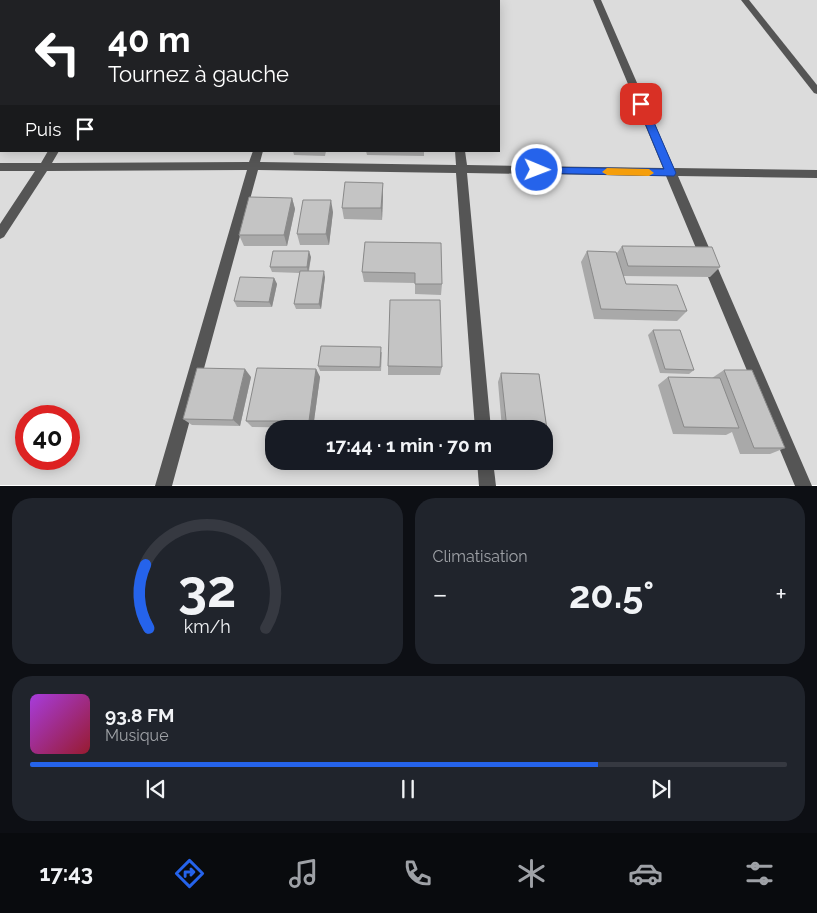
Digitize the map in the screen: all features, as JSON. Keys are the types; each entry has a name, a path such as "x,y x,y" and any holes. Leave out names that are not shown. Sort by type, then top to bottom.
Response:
{"street":[{"path":"597,0 804,486"},
{"path":"745,0 817,91"},
{"path":"0,234 53,152"},
{"path":"163,486 258,152"},
{"path":"460,152 482,420"},
{"path":"0,167 254,166 817,174"},
{"path":"487,470 488,486"}],"shaded area":[{"path":"500,0 817,0 817,485 0,485 0,152 500,152"}],"building":[{"path":"345,182 383,183 381,208 342,208"},
{"path":"249,197 292,198 284,235 239,235"},
{"path":"303,200 331,200 326,234 297,234"},
{"path":"365,242 441,243 442,284 415,284 415,273 362,272"},
{"path":"622,246 712,247 720,267 628,266"},
{"path":"273,251 309,251 307,267 270,267"},
{"path":"587,251 616,252 626,284 677,285 687,311 601,309"},
{"path":"300,271 324,271 319,304 294,304"},
{"path":"240,277 274,278 269,302 234,301"},
{"path":"390,300 440,300 442,367 388,366"},
{"path":"653,330 680,330 694,370 665,369"},
{"path":"321,346 381,347 380,367 318,366"},
{"path":"197,368 245,369 233,420 183,419"},
{"path":"257,368 316,369 309,420 246,421"},
{"path":"724,370 752,370 785,448 754,448"},
{"path":"501,373 539,374 546,420 506,420"},
{"path":"668,377 720,378 739,428 684,427"}],"slow traffic":[{"path":"607,172 649,173"}],"route":[{"path":"537,170 671,173 641,104"}]}
